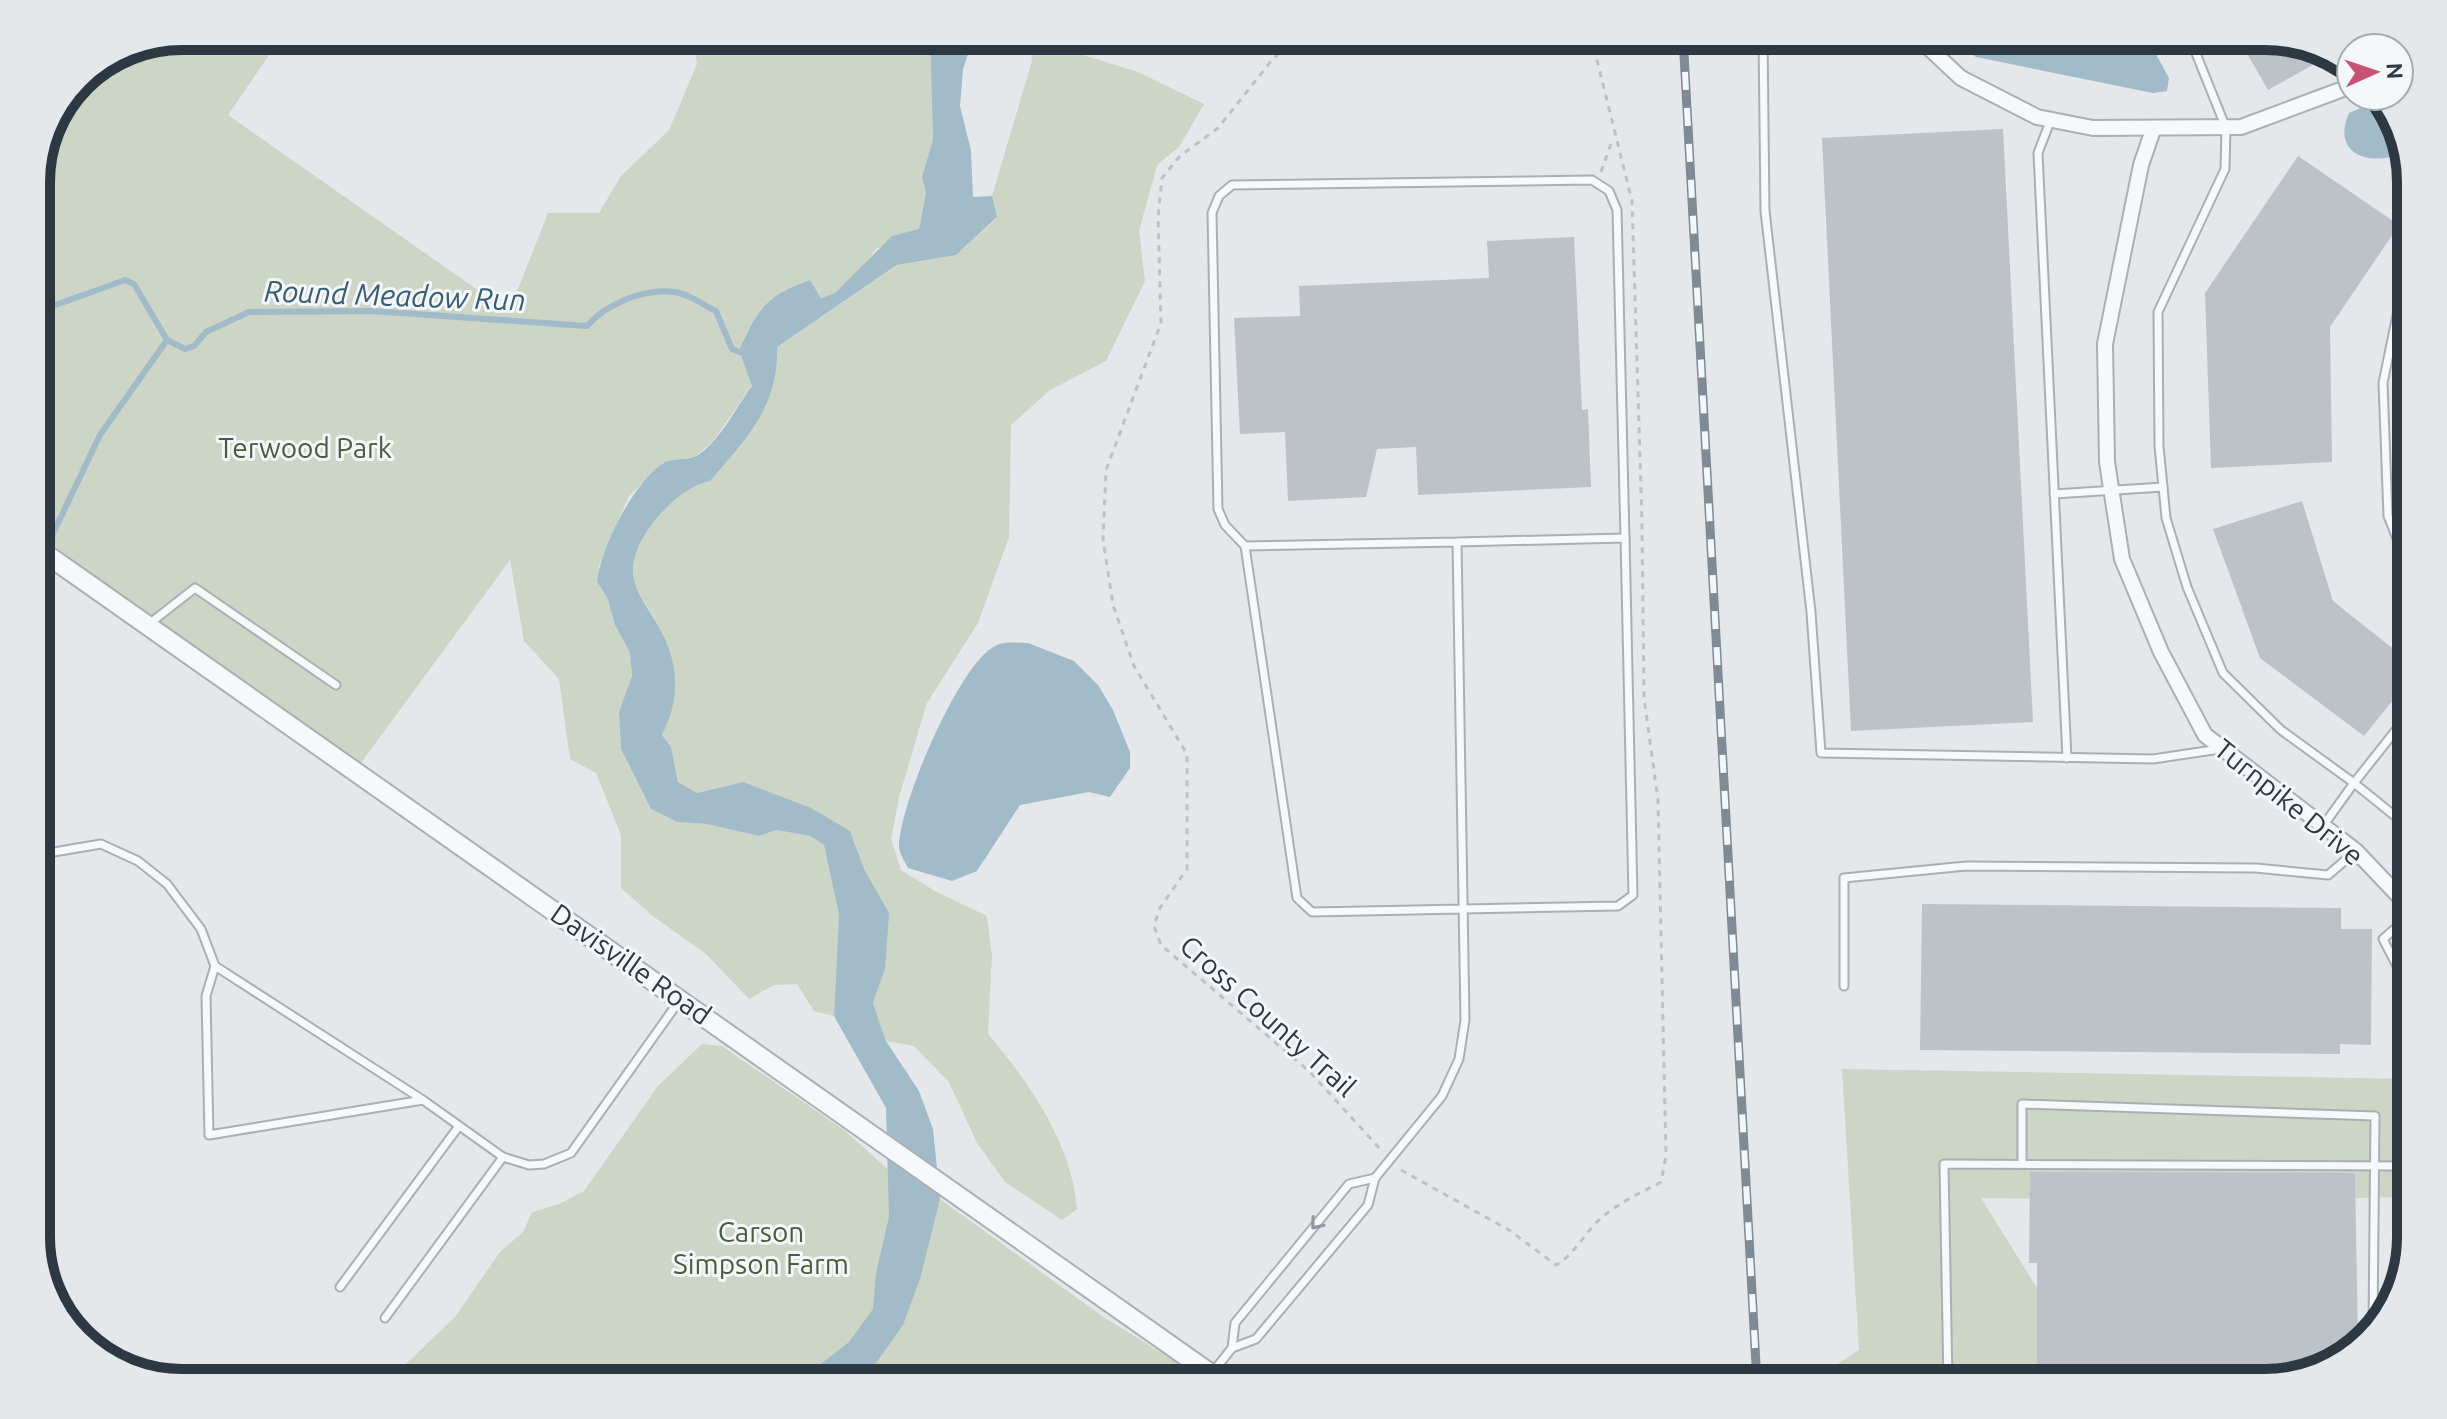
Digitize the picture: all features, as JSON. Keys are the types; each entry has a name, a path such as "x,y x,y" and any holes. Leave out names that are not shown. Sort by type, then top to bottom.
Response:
{"street":[{"path":"1931,50 1961,78 2037,117 2093,128 2153,130 2241,127 2335,92"},
{"name":"Turnpike Drive","path":"2153,130 2141,165 2105,344 2107,462 2122,559 2161,652 2205,735 2356,851 2397,894"},
{"name":"Davisville Road","path":"50,557 1204,1369"}],"lane":[{"path":"1763,50 1765,211 1811,612 1821,753 2153,759 2223,748"},
{"path":"2195,50 2226,128 2225,169 2158,312 2159,446 2166,518 2187,587 2223,673 2281,730 2397,818"},
{"path":"2051,119 2038,153 2067,758"},
{"path":"1592,180 1609,191 1617,210 1625,538 1633,895 1618,906 1312,912 1297,898 1245,546 1225,525 1218,509 1212,213 1219,196 1232,185 1592,180"},
{"path":"2397,315 2383,383 2388,516 2397,539"},
{"path":"2054,494 2163,487"},
{"path":"1245,546 1625,538"},
{"path":"1232,1348 1256,1339 1368,1205 1375,1178 1442,1096 1459,1059 1465,1020 1457,542"},
{"path":"147,625 195,588 336,685"},
{"path":"2323,826 2397,729"},
{"path":"50,853 101,844 138,861 167,884 201,929 215,966 423,1100 503,1157 529,1165 544,1164 571,1153 680,999"},
{"path":"1844,986 1844,878 1966,866 2256,868 2328,875 2356,851"},
{"path":"2397,927 2383,939 2397,966"},
{"path":"215,966 206,996 209,1135 423,1100"},
{"path":"2022,1162 2022,1104 2375,1116 2373,1312"},
{"path":"340,1287 459,1126"},
{"path":"385,1318 503,1157"},
{"path":"1948,1369 1944,1164 2397,1166"},
{"path":"1222,1369 1232,1348 1235,1323 1349,1184 1375,1178"}],"path":[{"name":"Cross County Trail","path":"1282,50 1218,128 1180,156 1162,178 1158,217 1161,323 1106,470 1103,539 1113,605 1134,666 1187,754 1187,869 1160,908 1154,926 1161,945 1310,1072 1379,1148"},
{"path":"1597,183 1614,135"}],"green space":[{"name":"Terwood Park","path":"182,50 272,50 228,115 509,312 548,213 599,213 621,176 669,130 697,64 695,50 930,50 933,139 922,177 926,193 919,229 876,249 862,268 835,293 821,298 810,280 783,291 758,313 739,349 752,385 714,440 696,456 663,463 629,496 599,566 597,582 607,597 615,625 630,653 632,676 619,713 621,749 651,809 677,822 707,824 759,836 775,830 810,836 824,845 839,915 834,1016 814,1011 797,984 774,985 749,999 706,954 654,917 621,888 621,835 596,773 570,759 559,679 524,641 510,560 355,771 50,542 50,173 54,148 72,109 109,72 131,60"},
{"path":"1031,50 1087,50 1083,55 1138,72 1204,104 1179,147 1157,165 1139,231 1145,281 1106,361 1050,390 1011,425 1009,537 978,623 927,703 899,797 891,839 901,870 935,891 987,916 992,956 988,1034 1033,1093 1067,1161 1077,1209 1062,1220 1005,1182 977,1143 949,1082 914,1046 886,1041 873,1003 885,969 865,870 850,831 743,782 697,793 678,782 671,747 662,735 672,706 671,661 661,632 633,575 641,541 660,514 685,492 710,481 748,436 772,386 777,347 898,265 956,255 997,218 992,196 1032,61"},
{"name":"Carson Simpson Farm","path":"702,1044 722,1046 844,1130 890,1171 939,1205 940,1199 1102,1316 1185,1369 401,1369 455,1317 500,1252 523,1232 532,1212 559,1204 584,1191 658,1086"},
{"path":"1842,1069 2397,1079 2397,1197 2184,1201 1981,1198 2082,1360 2073,1369 1833,1369 1859,1350"}],"water":[{"path":"930,50 969,50 963,69 960,106 971,151 973,197 992,196 997,217 956,255 897,265 777,347 773,386 758,420 710,481 685,492 660,514 641,542 633,569 634,581 672,658 675,688 669,719 662,735 671,747 678,782 697,793 743,782 811,808 850,831 865,871 889,913 885,969 873,1003 886,1041 919,1091 933,1129 940,1199 920,1279 903,1325 872,1369 814,1369 849,1342 873,1309 876,1273 889,1217 886,1108 834,1016 839,915 824,845 810,836 776,830 759,836 707,824 677,822 651,809 621,749 619,712 632,676 630,653 615,625 607,597 597,582 605,552 620,517 640,486 662,464 694,457 706,449 752,386 739,350 758,313 783,291 810,280 821,298 835,293 892,236 919,229 926,193 922,177 933,139"},
{"path":"1967,50 2154,50 2169,78 2167,91 2153,93 1976,57"},
{"path":"2377,112 2394,156 2368,158 2350,148 2345,139 2349,113"},
{"path":"1028,643 1074,661 1098,685 1113,710 1130,752 1130,768 1110,797 1089,792 1020,805 977,871 952,881 908,868 899,849 902,826 920,769 950,705 982,656 1000,644"}],"building":[{"path":"2245,50 2282,51 2319,61 2268,90"},
{"path":"2003,129 2033,722 1851,731 1822,138"},
{"path":"2298,156 2397,224 2330,327 2332,462 2211,468 2205,293"},
{"path":"1574,237 1582,410 1588,409 1591,487 1418,495 1416,447 1377,449 1366,497 1288,501 1285,432 1240,434 1234,318 1300,316 1299,286 1489,278 1487,241"},
{"path":"2302,501 2333,601 2397,652 2397,695 2364,736 2260,658 2213,529"},
{"path":"1922,904 2341,908 2341,929 2372,929 2371,1045 2340,1044 2340,1054 1920,1050"},
{"path":"2030,1172 2355,1173 2358,1330 2331,1351 2299,1365 2265,1369 2037,1369 2037,1263 2029,1263"}],"waterway":[{"name":"Round Meadow Run","path":"50,307 125,280 134,284 167,340 185,349 194,346 206,332 249,312 372,311 587,326 604,311 626,299 662,291 690,297 716,311 732,349 748,355"},
{"path":"50,540 100,435 167,340"}],"railway":[{"path":"1684,50 1756,1369"}]}
